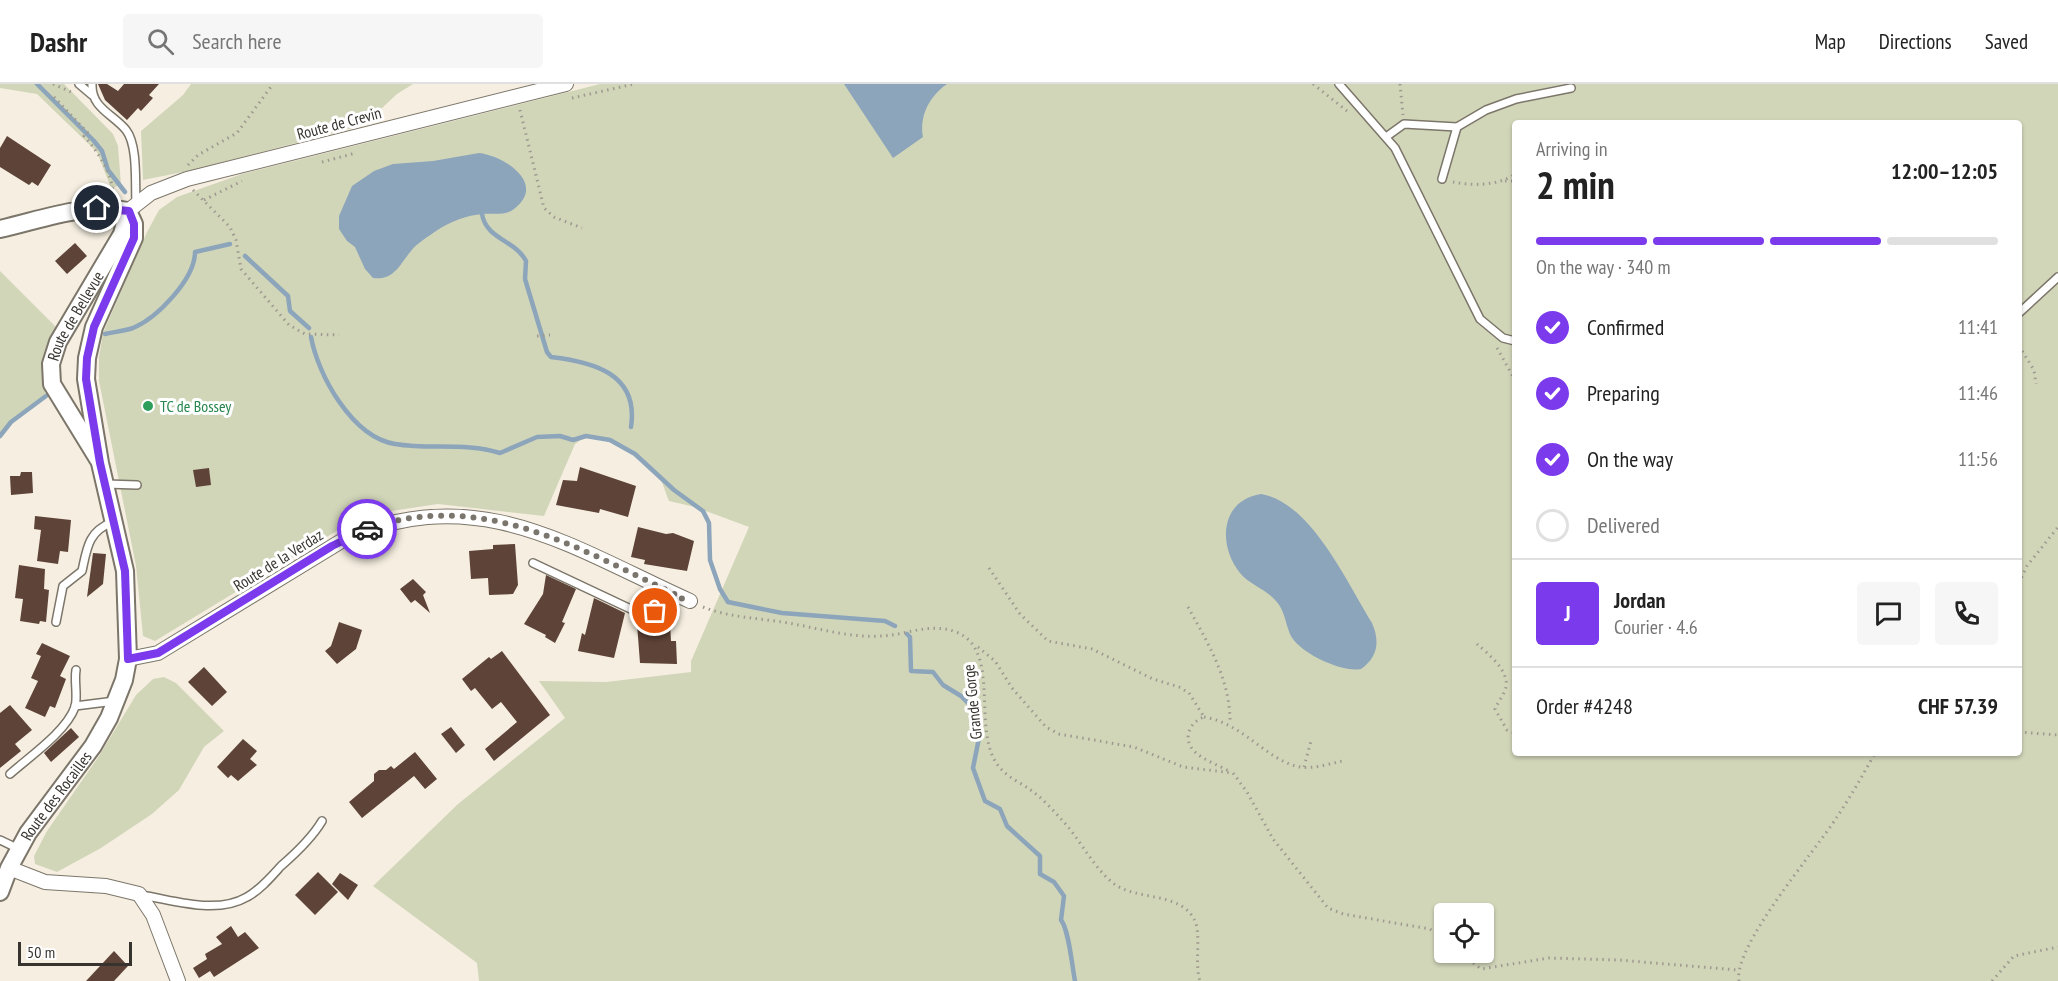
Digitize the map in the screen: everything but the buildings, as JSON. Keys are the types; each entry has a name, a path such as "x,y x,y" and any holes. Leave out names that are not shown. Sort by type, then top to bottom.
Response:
{"street":[{"name":"Route de Crevin","path":"133,207 161,188 187,179 566,84"},
{"path":"0,229 64,212 133,207"},
{"name":"Route de Bellevue","path":"100,463 51,384 51,364 58,342 122,234 133,207"},
{"name":"Route de Bellevue","path":"118,702 128,659 125,618 128,596 115,521 100,463 86,379 87,358 94,327 134,238 133,207"},
{"name":"Route de la Verdaz","path":"128,659 158,653 348,537 381,525 415,517 485,518 530,528 686,600"},
{"name":"Route des Rocailles","path":"0,892 19,849 93,746 118,702"},
{"path":"9,868 45,882 121,888 139,894 153,915 178,981"}],"lane":[{"path":"79,84 125,129 131,138 133,207"},
{"path":"92,84 92,95"},
{"path":"1339,84 1395,148 1423,200 1480,319 1493,332 1512,340"},
{"path":"1386,137 1404,124 1457,127 1486,111 1516,99 1571,88"},
{"path":"1442,179 1457,127"},
{"path":"2022,310 2058,277"},
{"path":"105,484 137,484"},
{"path":"56,622 61,589 64,583 82,571 89,540 99,529 115,521"},
{"path":"532,563 637,612 655,611 686,600"},
{"path":"10,774 51,739 75,706 76,670"},
{"path":"75,706 106,700 118,702"},
{"path":"139,894 207,905 225,905 242,900 254,892 296,852 322,821"},
{"path":"0,840 19,849"}],"path":[{"path":"273,84 237,133 198,155 189,163 187,179 196,195 216,210 234,235 241,269 289,325 305,334 339,335"},
{"path":"1313,84 1347,111 1358,107"},
{"path":"1400,84 1404,124"},
{"path":"54,97 88,133 84,136 100,154 104,170 113,185 113,192"},
{"path":"520,110 544,208 554,217 582,228"},
{"path":"1502,181 1512,176"},
{"path":"1442,179 1472,184 1512,181"},
{"path":"1480,319 1512,375"},
{"path":"537,336 549,335"},
{"path":"2022,351 2034,370 2036,384"},
{"path":"2022,577 2027,566 2058,526"},
{"path":"989,568 1020,614 1048,641 1092,648 1153,679 1179,687 1189,693 1204,717"},
{"name":"Grande Gorge","path":"686,600 719,614 785,623 825,632 881,636 926,627 943,628 959,633 976,646 980,661 987,741 992,758 1003,771 1035,793 1064,821 1113,883 1129,892 1170,901 1188,911 1197,925 1195,967 1200,981"},
{"path":"1188,607 1219,667 1230,709 1230,724"},
{"path":"1477,644 1497,664 1505,677 1506,690 1495,709 1507,730 1512,732"},
{"path":"976,646 995,661 1012,688 1046,727 1059,734 1134,747 1183,767 1233,773"},
{"path":"1342,761 1304,767 1290,764 1230,724 1204,717 1196,720 1191,726 1191,746 1195,752 1233,773 1247,792 1274,840 1328,908 1343,914 1430,929 1434,932"},
{"path":"2022,732 2058,735"},
{"path":"1304,767 1311,741"},
{"path":"1739,981 1737,970 1765,917 1837,818 1873,756"},
{"path":"1992,981 2014,956 2058,947"},
{"path":"1474,963 1481,969 1549,958 1619,960 1737,970"}],"green space":[{"path":"0,84 64,84 113,134 118,146 121,185 111,188 97,152 37,94 0,88"},
{"path":"191,84 413,84 397,94 364,125 193,170 143,180 141,131 183,95"},
{"path":"600,84 2058,84 2058,981 479,981 477,963 373,886 458,804 565,718 539,681 606,682 691,672 691,661 749,527 695,507 669,501 657,474 641,457 614,442 586,436 575,444 544,516 438,504 378,513 343,527 155,641 143,636 136,566 99,381 99,357 103,333 147,232 159,210 177,197 242,174"},
{"path":"0,271 57,328 45,361 46,396 11,422 0,436"},
{"path":"164,677 176,683 224,731 204,747 179,790 152,814 101,848 57,872 35,864 34,856 47,831 99,756 136,695 153,679"}],"water":[{"path":"844,84 947,84 927,107 923,121 923,137 893,158"},
{"path":"479,153 510,165 519,173 526,190 523,200 507,213 471,216 447,225 416,245 391,274 386,277 373,278 365,269 355,247 347,241 339,229 339,216 352,186 374,171 393,164 433,161"},
{"path":"1261,494 1279,500 1296,512 1312,528 1326,546 1372,623 1377,642 1376,648 1371,659 1361,669 1333,665 1302,648 1290,634 1276,601 1244,577 1233,562 1226,537 1231,514 1248,498"}],"waterway":[{"path":"37,84 94,141 102,151 108,170 125,192"},
{"path":"482,214 489,229 515,248 526,261 525,279 547,352 551,357 597,367 621,383 628,394 632,409 631,427"},
{"path":"105,334 133,328 163,307 189,274 195,252 230,244"},
{"path":"245,256 288,296 290,311 309,328"},
{"path":"311,337 329,386 351,417 379,439 408,446 461,447 500,453 537,437 560,436 573,440 586,436 610,440 635,454 674,490 703,511 709,523 710,560 720,589 728,602 782,613 885,621 895,626"},
{"path":"0,436 11,422 46,396"},
{"path":"907,634 910,637 911,671 933,672 943,685 961,696 971,706 972,724 979,738 973,768 985,801 1000,809 1007,826 1040,856 1040,874 1054,882 1064,896 1061,920 1068,940 1075,981"}],"way so far":[{"path":"367,529 398,520 435,516 485,518 530,528 683,598 670,607 655,611"}],"place":[{"name":"TC de Bossey","path":"148,406"}],"route":[{"path":"97,208 129,211 134,224 134,238 94,327 89,344 86,379 100,463 125,571 128,596 125,618 128,659 150,657 158,653 332,546 367,529"}]}
